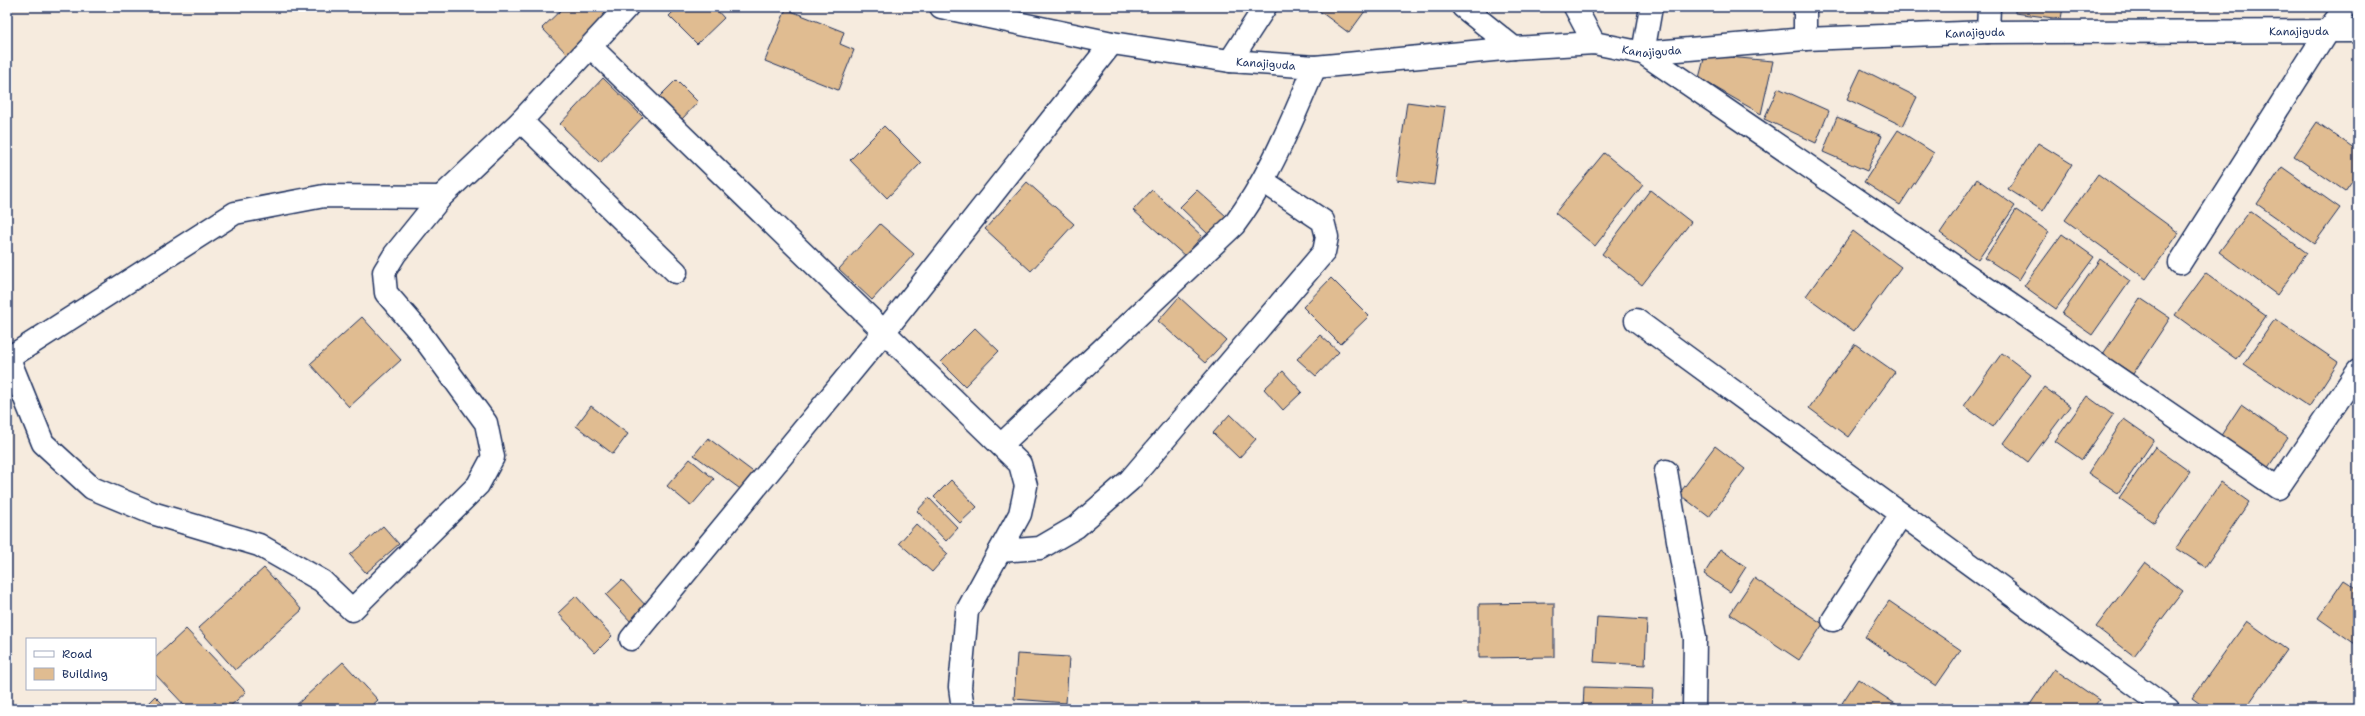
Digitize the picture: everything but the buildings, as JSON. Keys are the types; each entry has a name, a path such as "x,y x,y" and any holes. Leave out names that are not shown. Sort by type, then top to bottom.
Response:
{"street":[{"path":"441,197 324,196 236,213 8,357 43,443 92,488 152,513 259,545 322,580 352,610 478,485 493,457 486,424 418,330 386,293 384,272 395,254 441,197 521,121 628,7"},
{"name":"Kanajiguda","path":"942,7 1112,43 1230,61 1315,67 1514,48 1594,43 1643,53 1805,38 1988,32 2358,31"},
{"path":"1230,61 1265,7"},
{"path":"1463,7 1514,48"},
{"path":"1575,7 1594,43"},
{"path":"1651,7 1643,53 2278,488 2358,371"},
{"path":"1805,7 1805,38"},
{"path":"1988,32 1989,7"},
{"path":"2180,263 2328,30 2346,7"},
{"path":"631,639 884,332 1112,43"},
{"path":"591,47 1020,464 1026,486 1020,514 968,611 960,687 963,709"},
{"path":"1001,445 1234,225 1253,200 1263,182 1315,67"},
{"path":"521,121 676,272"},
{"path":"1000,551 1040,548 1076,527 1130,480 1324,252 1327,237 1323,221 1263,182"},
{"path":"1636,320 2168,709"},
{"path":"1666,471 1695,638 1694,709"},
{"path":"1833,620 1901,515"}]}
